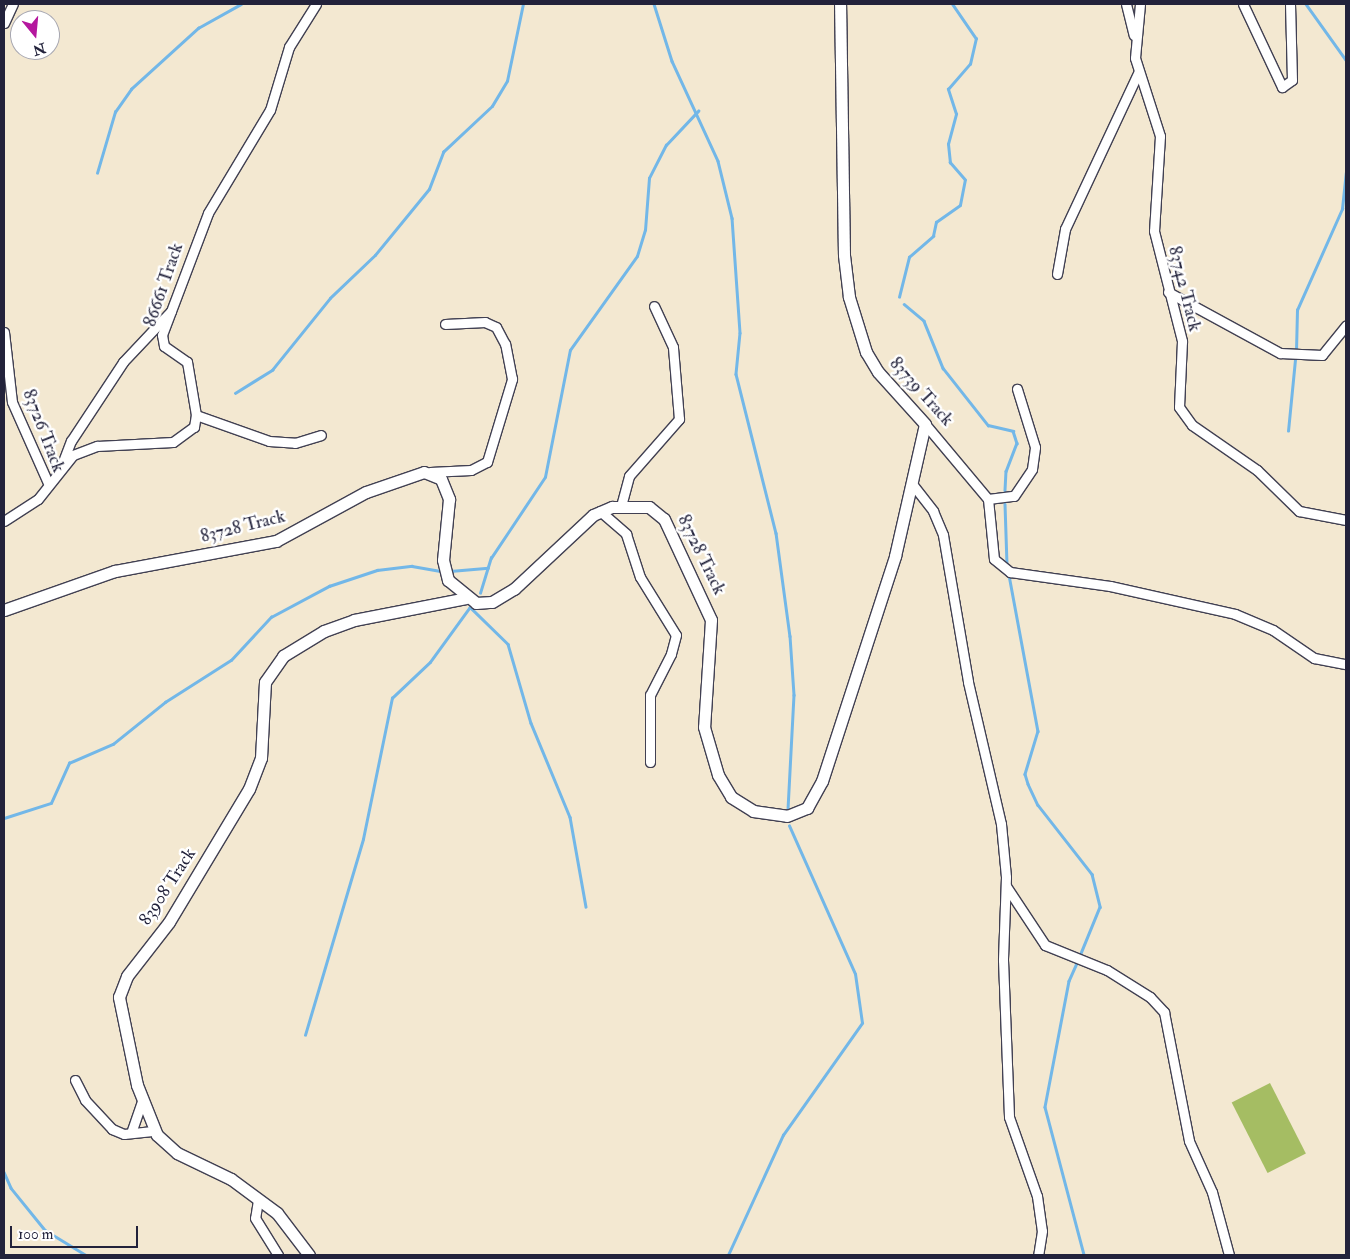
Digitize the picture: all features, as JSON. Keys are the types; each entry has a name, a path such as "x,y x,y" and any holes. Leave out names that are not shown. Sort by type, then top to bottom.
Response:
{"street":[{"path":"4,23 12,4"},
{"name":"86661 Track","path":"196,414 187,362 162,341 171,310 208,213 270,110 289,47 316,4"},
{"name":"83739 Track","path":"840,4 849,297 859,333 878,372 988,499"},
{"path":"1126,4 1135,37"},
{"name":"83742 Track","path":"1140,4 1135,37 1139,71 1160,136 1154,231 1182,341 1177,396 1185,419 1257,470 1299,511 1346,520"},
{"path":"1243,4 1282,87 1292,80 1290,4"},
{"path":"1057,274 1065,229 1139,71"},
{"path":"1168,292 1280,353 1322,355 1346,326"},
{"path":"622,506 629,476 679,419 673,347 654,306"},
{"path":"62,466 71,441 123,362 171,310"},
{"path":"430,472 471,470 487,462 512,379 505,344 496,327 485,322 445,324"},
{"name":"83726 Track","path":"4,332 12,402 48,484 25,510 4,521"},
{"path":"1016,389 1035,447 1032,469 1014,496 988,499 994,558 1010,572 1110,586 1235,614 1273,630 1314,658 1346,664"},
{"path":"48,484 73,455 97,446 182,438 194,427 196,414 269,441 295,443 321,435"},
{"name":"83728 Track","path":"466,598 483,604 514,589 573,531 600,511 622,506 649,507 660,514 708,609 713,638 704,727 718,775 740,805 763,815 787,816 807,808 822,781 895,556 913,485 925,424"},
{"path":"430,472 441,479 449,499 444,570 466,598"},
{"name":"83728 Track","path":"4,610 115,572 276,541 366,492 430,472"},
{"path":"913,485 933,511 944,540 968,682 1001,824 1006,886 1003,969 1010,1117 1037,1196 1042,1230 1038,1255"},
{"path":"600,511 626,534 640,577 676,635 671,654 650,695 650,762"},
{"name":"83908 Track","path":"309,1255 287,1223 232,1179 177,1153 155,1130 142,1101 119,1012 121,986 188,893 248,789 261,758 263,691 270,672 283,656 324,631 373,616 466,598"},
{"path":"1006,886 1045,945 1107,970 1150,997 1164,1012 1189,1141 1212,1192 1229,1255"},
{"path":"76,1080 85,1100 105,1124 119,1133 131,1134 155,1130"},
{"path":"131,1134 142,1101"},
{"path":"258,1200 255,1218 278,1255"}],"green space":[{"path":"1270,1083 1306,1153 1268,1173 1232,1103"}],"waterway":[{"path":"97,173 115,112 131,89 198,28 241,4"},
{"path":"235,393 272,370 330,298 375,255 429,189 443,152 492,106 507,81 523,4"},
{"path":"654,4 672,61 718,161 732,218 740,333 736,374 776,533 790,636 794,695 788,808"},
{"path":"899,297 909,257 933,236 936,222 960,205 965,180 950,163 948,144 956,114 948,89 970,64 976,39 952,4"},
{"path":"1306,4 1346,60"},
{"path":"480,593 491,558 545,477 570,350 637,256 645,230 649,178 666,145 698,111"},
{"path":"1296,351 1297,310 1342,209 1346,173"},
{"path":"904,304 924,321 943,368 988,425 1013,431 1017,443 1006,471 1005,490"},
{"path":"1288,431 1295,359"},
{"path":"1005,504 1007,564"},
{"path":"4,818 51,803 69,763 113,744 165,702 231,660 271,617 329,586 377,570 412,566 439,571"},
{"path":"450,571 488,568"},
{"path":"1009,575 1038,731 1025,774 1038,805 1092,874 1100,907 1080,956"},
{"path":"305,1035 363,839 392,698 430,662 470,607 508,644 531,723 570,817 586,907"},
{"path":"728,1255 783,1135 862,1023 855,974 789,826"},
{"path":"1078,961 1069,981 1045,1107 1084,1255"},
{"path":"4,1172 11,1188 45,1230 86,1255"}]}
